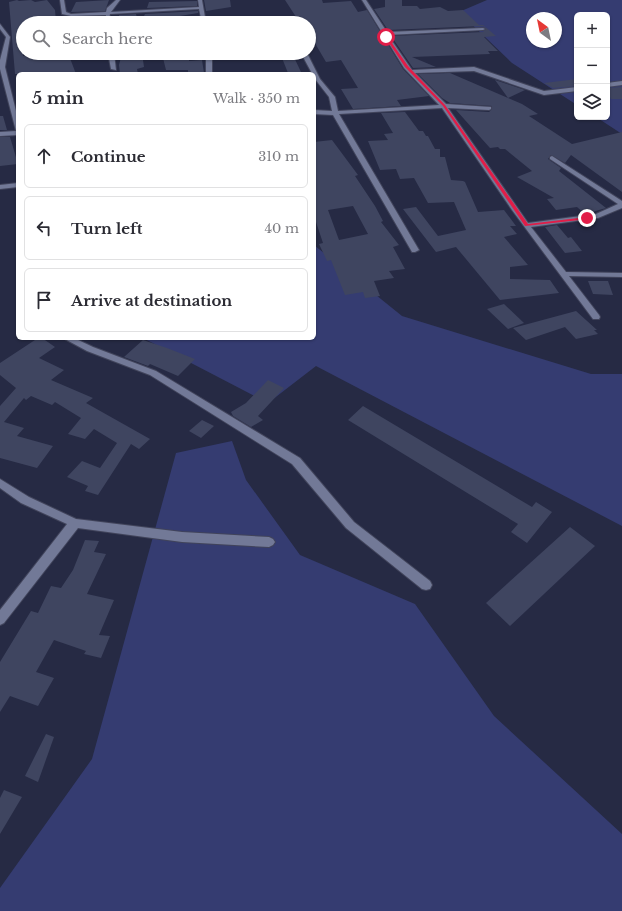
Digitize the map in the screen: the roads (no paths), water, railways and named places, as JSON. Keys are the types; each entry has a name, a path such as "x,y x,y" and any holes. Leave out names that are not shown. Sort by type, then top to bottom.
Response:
{"street":[{"path":"62,0 64,12 66,14 202,8"},
{"path":"107,16 107,13 118,0"},
{"path":"200,0 203,16"},
{"path":"364,0 411,72 444,106 527,225 596,317"},
{"path":"0,25 8,37 2,67 16,124"},
{"path":"385,34 483,29"},
{"path":"112,60 114,69"},
{"path":"209,60 210,72"},
{"path":"308,60 314,72"},
{"path":"411,72 474,69 544,94 574,89"},
{"path":"316,75 332,97 335,113 415,250"},
{"path":"610,85 622,83"},
{"path":"316,112 335,113 444,106 489,108"},
{"path":"0,134 16,132"},
{"path":"552,158 622,205"},
{"path":"0,187 16,185"},
{"path":"527,225 598,216 622,205"},
{"path":"564,274 622,275"},
{"path":"71,340 90,349 153,373 296,461 350,525 426,585"},
{"path":"0,483 25,500 74,523 182,537 269,542"},
{"path":"0,619 74,523"}]}
